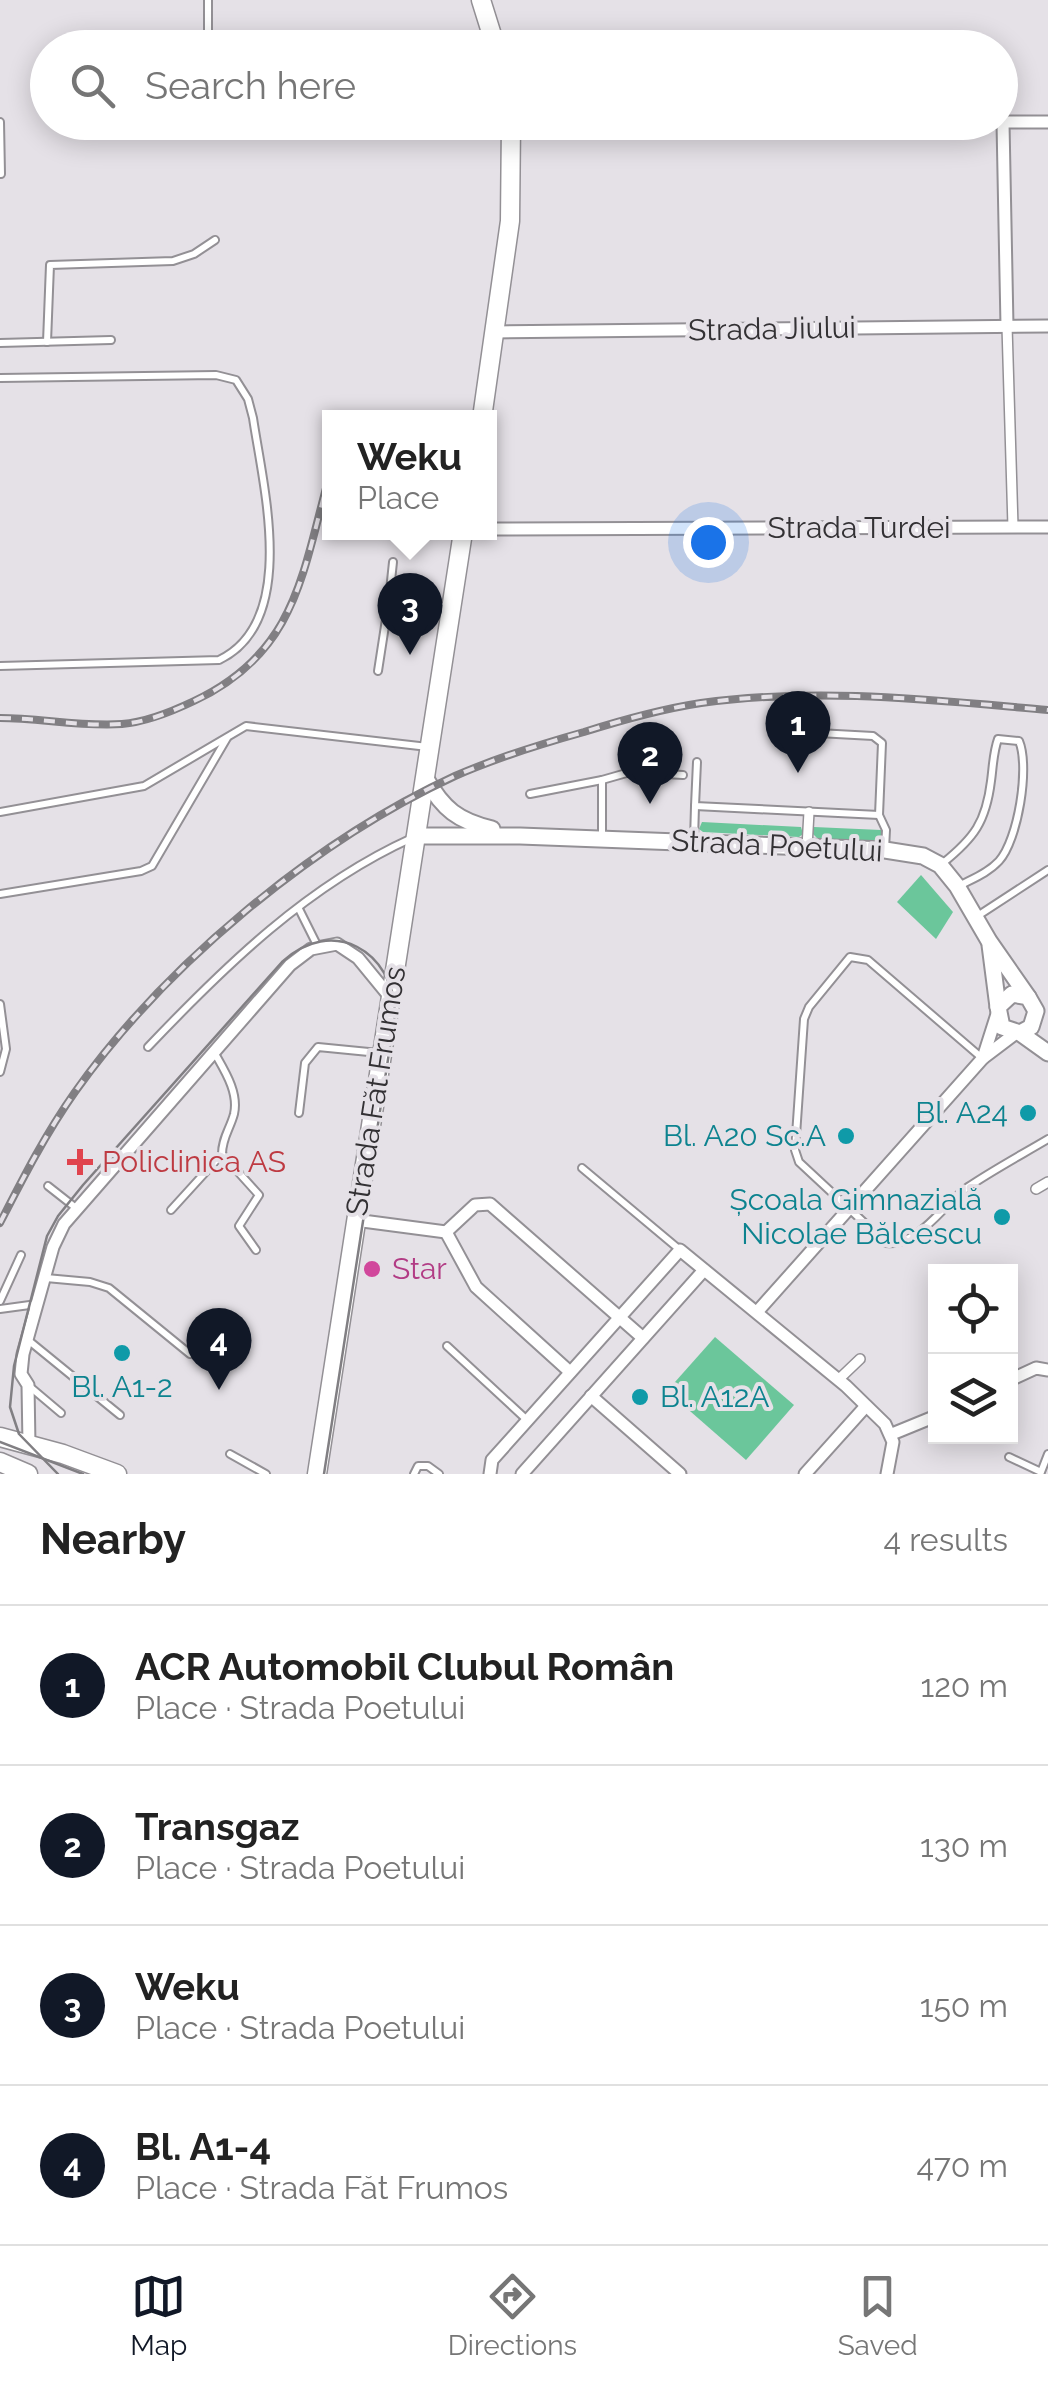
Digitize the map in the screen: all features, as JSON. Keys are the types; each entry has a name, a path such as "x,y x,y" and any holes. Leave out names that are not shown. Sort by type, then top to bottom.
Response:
{"main road":[{"path":"482,0 491,30"},
{"path":"483,410 513,191 512,140"},
{"path":"418,836 462,540"},
{"name":"Strada Făt Frumos","path":"318,1471 380,1053 418,836"},
{"path":"0,1437 117,1474"},
{"path":"0,1462 28,1474"}],"street":[{"path":"1018,123 1048,122"},
{"path":"1003,140 1013,527"},
{"name":"Strada Jiului","path":"495,332 1048,326"},
{"name":"Strada Turdei","path":"497,530 1048,527"},
{"name":"Strada Poetului","path":"426,779 442,805 458,819 520,836"},
{"path":"807,847 809,812"},
{"name":"Strada Poetului","path":"418,836 602,838 884,850 923,856 940,865"},
{"path":"940,865 958,886 1048,1033"},
{"path":"989,941 1002,1026 1048,1053"},
{"path":"29,1445 28,1385 22,1380 21,1367 57,1236 77,1208 290,965 318,946 337,944 358,958 390,997"},
{"path":"982,1058 997,1011 1012,994 1032,1004"},
{"path":"757,1312 982,1058 1031,1027 1032,1004"},
{"path":"1036,1189 1048,1182"},
{"path":"356,1220 446,1232 476,1205 490,1204 643,1338"},
{"path":"446,1232 476,1287 570,1372"},
{"path":"490,1474 492,1460 680,1250 838,1380 892,1434"},
{"path":"522,1474 704,1270"},
{"path":"838,1380 860,1358"},
{"path":"1018,1376 1036,1368 1048,1370"},
{"path":"591,1396 680,1474"},
{"path":"805,1474 866,1406"},
{"path":"892,1434 928,1419"},
{"path":"887,1474 892,1434"}],"lane":[{"path":"208,0 208,30"},
{"path":"0,122 1,174"},
{"path":"47,342 50,265 173,261 194,254 215,240"},
{"path":"0,343 111,340"},
{"path":"0,378 216,375 236,380 254,418 269,553 268,591 258,618 241,646 219,660 0,666"},
{"path":"378,670 393,562"},
{"path":"389,600 453,608"},
{"path":"0,812 144,786 246,726 432,747"},
{"path":"0,894 152,866 230,734"},
{"path":"818,734 873,736 880,740 883,747 879,815 886,830 884,850"},
{"path":"940,865 972,840 981,821 989,802 998,740 1019,741 1024,751 1022,787 1010,845 986,872 958,886"},
{"path":"694,842 697,762"},
{"path":"530,794 630,772 683,775"},
{"path":"602,780 602,838"},
{"path":"695,806 879,815"},
{"path":"148,1047 214,978 299,908 374,856 418,836"},
{"path":"975,917 1048,870"},
{"path":"299,908 318,946"},
{"path":"982,1058 868,960 856,955 844,962 809,1006 804,1019 796,1150 799,1162 886,1243 896,1244 926,1226 963,1190 1048,1139"},
{"path":"0,1004 6,1049 0,1072"},
{"path":"300,1113 305,1062 318,1046 380,1053"},
{"path":"171,1210 222,1154 224,1136 232,1119 235,1103 228,1077 213,1050"},
{"path":"222,1154 258,1191 257,1202 239,1226 256,1250"},
{"path":"582,1168 680,1250"},
{"path":"48,1186 77,1208"},
{"path":"0,1301 21,1256"},
{"path":"44,1277 108,1288 190,1354"},
{"path":"0,1309 37,1304"},
{"path":"27,1339 120,1415"},
{"path":"447,1346 528,1420"},
{"path":"28,1385 61,1413"},
{"path":"230,1454 266,1474"},
{"path":"1009,1457 1044,1473 1048,1454"},
{"path":"414,1474 418,1466 424,1466 439,1474"}],"green space":[{"path":"702,822 801,827 803,834 799,837 703,832 699,829"},
{"path":"814,827 881,830 881,837 875,843 818,839 813,834"},
{"path":"921,875 953,912 936,939 897,902"},
{"path":"715,1337 794,1405 746,1460 667,1391"}],"tram line":[{"path":"58,1474 19,1434 10,1407 14,1366 47,1236 83,1185 282,962 301,948 321,941 339,941 372,957 392,992 395,1014 324,1474"},
{"path":"0,1442 83,1474"}],"railway":[{"path":"0,718 131,723 177,709 228,682 254,660 290,608 322,504"},
{"path":"0,1223 75,1092 111,1045 198,953 297,871 349,835 455,776 551,741 642,715 745,698 918,699 1048,710"}],"place":[{"name":"Weku","path":"410,655"},
{"name":"ACR Automobil Clubul Român","path":"798,773"},
{"name":"Transgaz","path":"650,804"},
{"name":"Bl. A24","path":"1028,1113"},
{"name":"Bl. A20 Sc.A","path":"846,1136"},
{"name":"Policlinica AS","path":"80,1162"},
{"name":"Școala Gimnazială Nicolae Bălcescu","path":"1002,1217"},
{"name":"Star","path":"372,1269"},
{"name":"Bl. A1-2","path":"122,1353"},
{"name":"Bl. A1-4","path":"219,1390"},
{"name":"Bl. A12A","path":"640,1397"}]}
